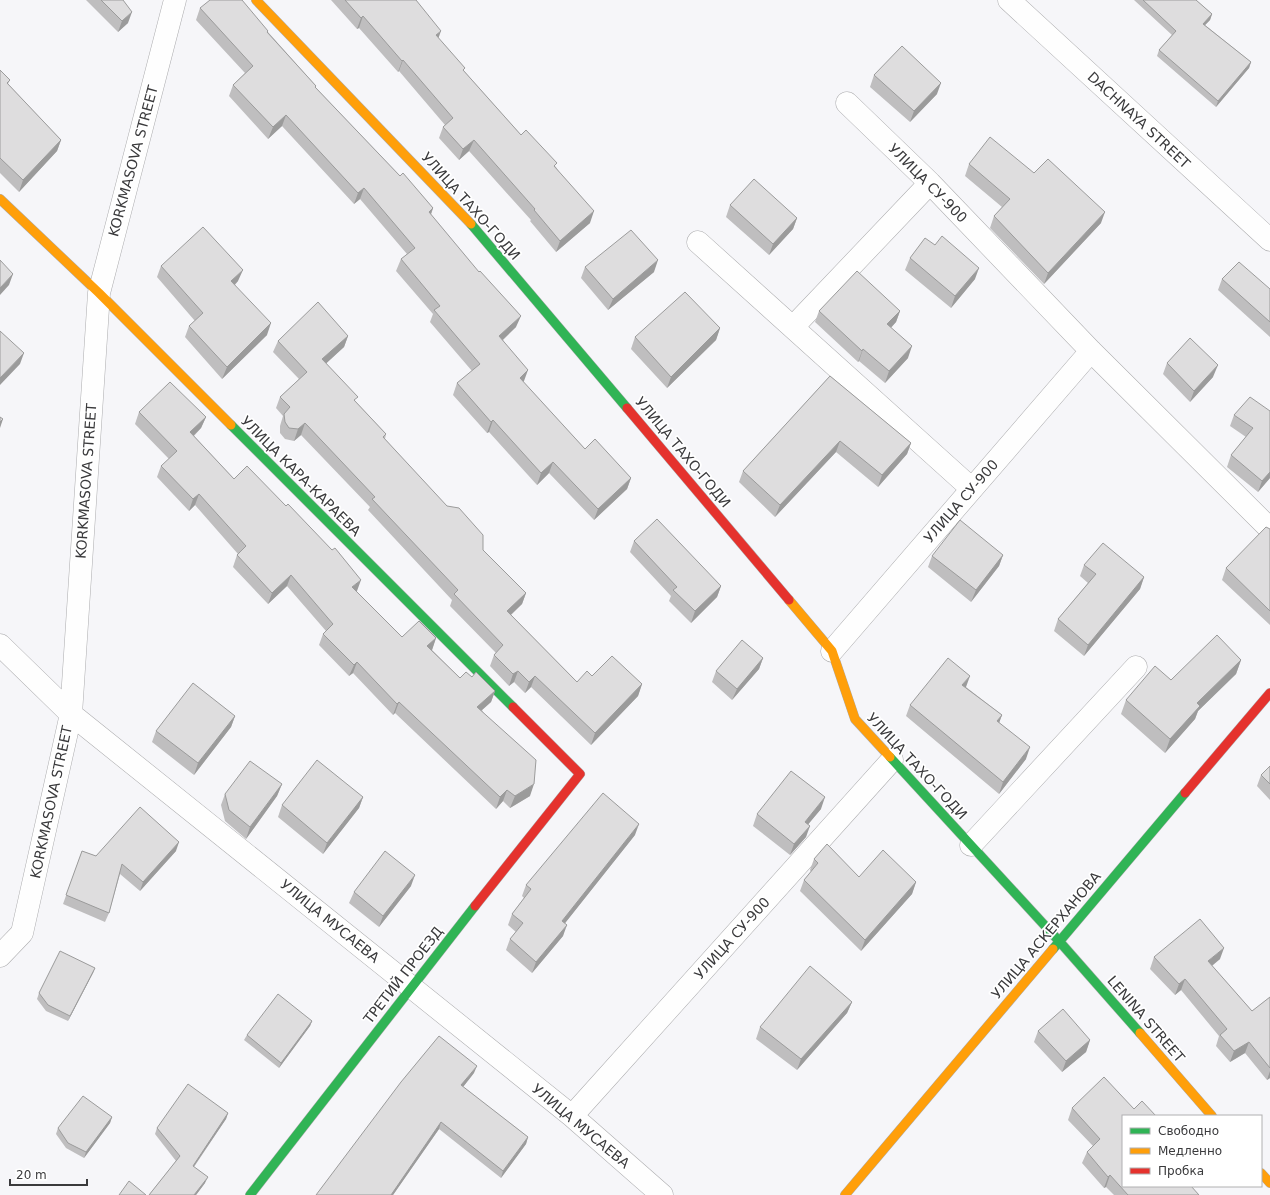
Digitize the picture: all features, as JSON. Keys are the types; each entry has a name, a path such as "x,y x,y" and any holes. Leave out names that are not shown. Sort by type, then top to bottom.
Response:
{"street":[{"name":"KORKMASOVA STREET","path":"0,956 22,933 71,714 99,294 176,0"},
{"name":"УЛИЦА ТАХО-ГОДИ","path":"256,0 468,220 832,651 854,719 1059,941"},
{"name":"DACHNAYA STREET","path":"1009,0 1270,240"},
{"name":"УЛИЦА СУ-900","path":"846,103 930,183 1091,350 1270,529"},
{"path":"793,327 930,183"},
{"name":"УЛИЦА КАРА-КАРАЕВА","path":"0,199 99,294 580,774"},
{"path":"698,242 972,489"},
{"name":"УЛИЦА СУ-900","path":"832,651 1091,350"},
{"name":"УЛИЦА МУСАЕВА","path":"0,645 71,714 572,1116 662,1195"},
{"path":"971,845 1136,667"},
{"name":"УЛИЦА АСКЕРХАНОВА","path":"845,1195 1270,693"},
{"name":"УЛИЦА СУ-900","path":"572,1116 892,760"},
{"name":"ТРЕТИЙ ПРОЕЗД","path":"250,1195 411,986 580,774"},
{"name":"LENINA STREET","path":"1059,941 1211,1115"},
{"path":"1262,1174 1270,1183"}],"building":[{"path":"101,0 123,0 132,12 122,21"},
{"path":"210,0 242,0 268,31 267,32 316,86 315,87 400,176 403,173 433,208 429,212 479,272 480,271 521,316 499,336 528,370 520,378 585,449 595,439 631,478 598,509 553,462 541,473 493,420 491,422 457,383 480,364 434,310 440,306 401,259 415,248 364,188 358,193 286,115 273,127 233,85 253,66 200,8"},
{"path":"345,0 416,0 441,31 436,35 465,68 463,70 521,135 526,130 557,163 554,166 594,211 560,241 534,210 535,209 474,140 463,149 443,127 453,118 363,16 361,18"},
{"path":"1143,0 1196,0 1212,14 1203,24 1251,62 1218,101 1159,50 1176,31"},
{"path":"902,46 941,83 914,111 874,75"},
{"path":"0,70 10,80 7,83 61,140 23,180 0,158"},
{"path":"990,137 1034,173 1048,159 1105,212 1048,273 994,216 1010,199 969,164"},
{"path":"754,179 797,218 773,244 730,205"},
{"path":"203,227 243,270 231,281 271,323 227,367 189,326 203,313 161,266"},
{"path":"631,230 658,260 613,299 585,267"},
{"path":"942,236 979,268 955,296 910,258 925,238 935,245"},
{"path":"0,260 13,274 0,288"},
{"path":"1239,262 1270,289 1270,322 1222,279"},
{"path":"857,271 900,311 887,324 912,346 889,371 863,349 862,351 819,311"},
{"path":"685,292 720,328 671,377 635,337"},
{"path":"318,302 348,336 322,359 358,397 354,400 386,434 383,437 447,506 459,508 483,535 483,550 526,593 507,611 577,682 587,671 592,676 612,656 642,684 595,733 535,676 529,682 518,671 513,674 494,655 503,645 454,594 458,590 372,499 375,497 305,423 298,429 289,428 285,422 284,414 290,407 280,397 307,372 278,341"},
{"path":"0,331 24,353 0,378"},
{"path":"1190,338 1218,365 1194,391 1167,363"},
{"path":"830,376 911,443 882,475 840,441 780,505 743,471"},
{"path":"170,382 206,417 190,432 234,479 247,466 286,506 288,504 332,550 335,548 361,580 352,587 402,637 419,621 436,638 427,646 460,678 466,672 472,677 476,672 495,691 477,707 536,760 534,784 515,796 507,790 500,797 399,702 397,704 357,662 354,665 323,634 333,624 291,575 272,593 237,555 246,546 199,494 193,499 161,466 177,451 139,412"},
{"path":"1250,397 1270,411 1270,472 1262,481 1231,455 1253,428 1234,415"},
{"path":"657,519 721,586 695,611 673,590 677,587 634,541"},
{"path":"960,520 1003,555 976,590 932,556"},
{"path":"1266,527 1270,529 1270,611 1226,568"},
{"path":"1103,543 1144,577 1088,645 1058,619 1096,574 1084,565"},
{"path":"1217,635 1241,660 1197,703 1200,706 1170,739 1126,700 1155,666 1171,680"},
{"path":"742,640 763,658 737,689 716,671"},
{"path":"948,658 970,676 962,685 1002,715 997,721 1030,747 1003,782 910,705"},
{"path":"193,683 235,716 198,763 156,731"},
{"path":"317,760 363,797 327,843 282,805"},
{"path":"250,761 282,784 250,827 229,810 225,794"},
{"path":"1270,766 1270,784 1261,775"},
{"path":"791,771 825,797 805,822 810,826 794,844 757,814"},
{"path":"603,793 639,824 562,921 567,925 536,962 510,939 523,923 512,914 531,889 526,885"},
{"path":"140,807 179,842 143,882 122,864 109,913 66,895 82,851 96,856"},
{"path":"827,844 859,877 883,850 916,882 865,940 804,880 818,863 814,859"},
{"path":"385,851 415,875 383,916 354,892"},
{"path":"1200,919 1224,948 1208,961 1252,1011 1270,997 1270,1068 1249,1042 1234,1051 1220,1035 1227,1029 1185,979 1179,984 1154,957"},
{"path":"60,951 95,968 70,1016 48,1005 39,993"},
{"path":"810,966 852,1002 801,1059 760,1027"},
{"path":"278,994 312,1021 281,1063 247,1035"},
{"path":"1063,1009 1090,1040 1066,1061 1038,1031"},
{"path":"439,1036 477,1066 461,1085 528,1137 503,1171 441,1122 391,1195 316,1195 401,1082"},
{"path":"1104,1077 1134,1109 1142,1101 1155,1115 1122,1115 1122,1187 1192,1187 1199,1195 1128,1195 1110,1175 1108,1177 1087,1152 1100,1139 1072,1108"},
{"path":"188,1084 228,1113 193,1166 208,1177 194,1195 149,1195 180,1156 157,1128"},
{"path":"83,1096 112,1117 86,1152 68,1143 58,1128"},
{"path":"129,1181 146,1195 119,1195"}],"traffic: fast":[{"path":"471,224 627,408"},
{"path":"231,425 513,707"},
{"path":"890,757 1059,941 1140,1033"},
{"path":"1053,949 1185,793"},
{"path":"250,1195 475,906"}],"traffic: slow":[{"path":"256,0 471,224"},
{"path":"0,199 99,293 231,425"},
{"path":"789,600 832,651 855,719 890,757"},
{"path":"845,1195 1053,949"},
{"path":"1140,1033 1211,1115"},
{"path":"1262,1174 1270,1183"}],"traffic: jam":[{"path":"627,408 789,600"},
{"path":"1185,793 1270,693"},
{"path":"475,906 580,774 513,707"}]}
